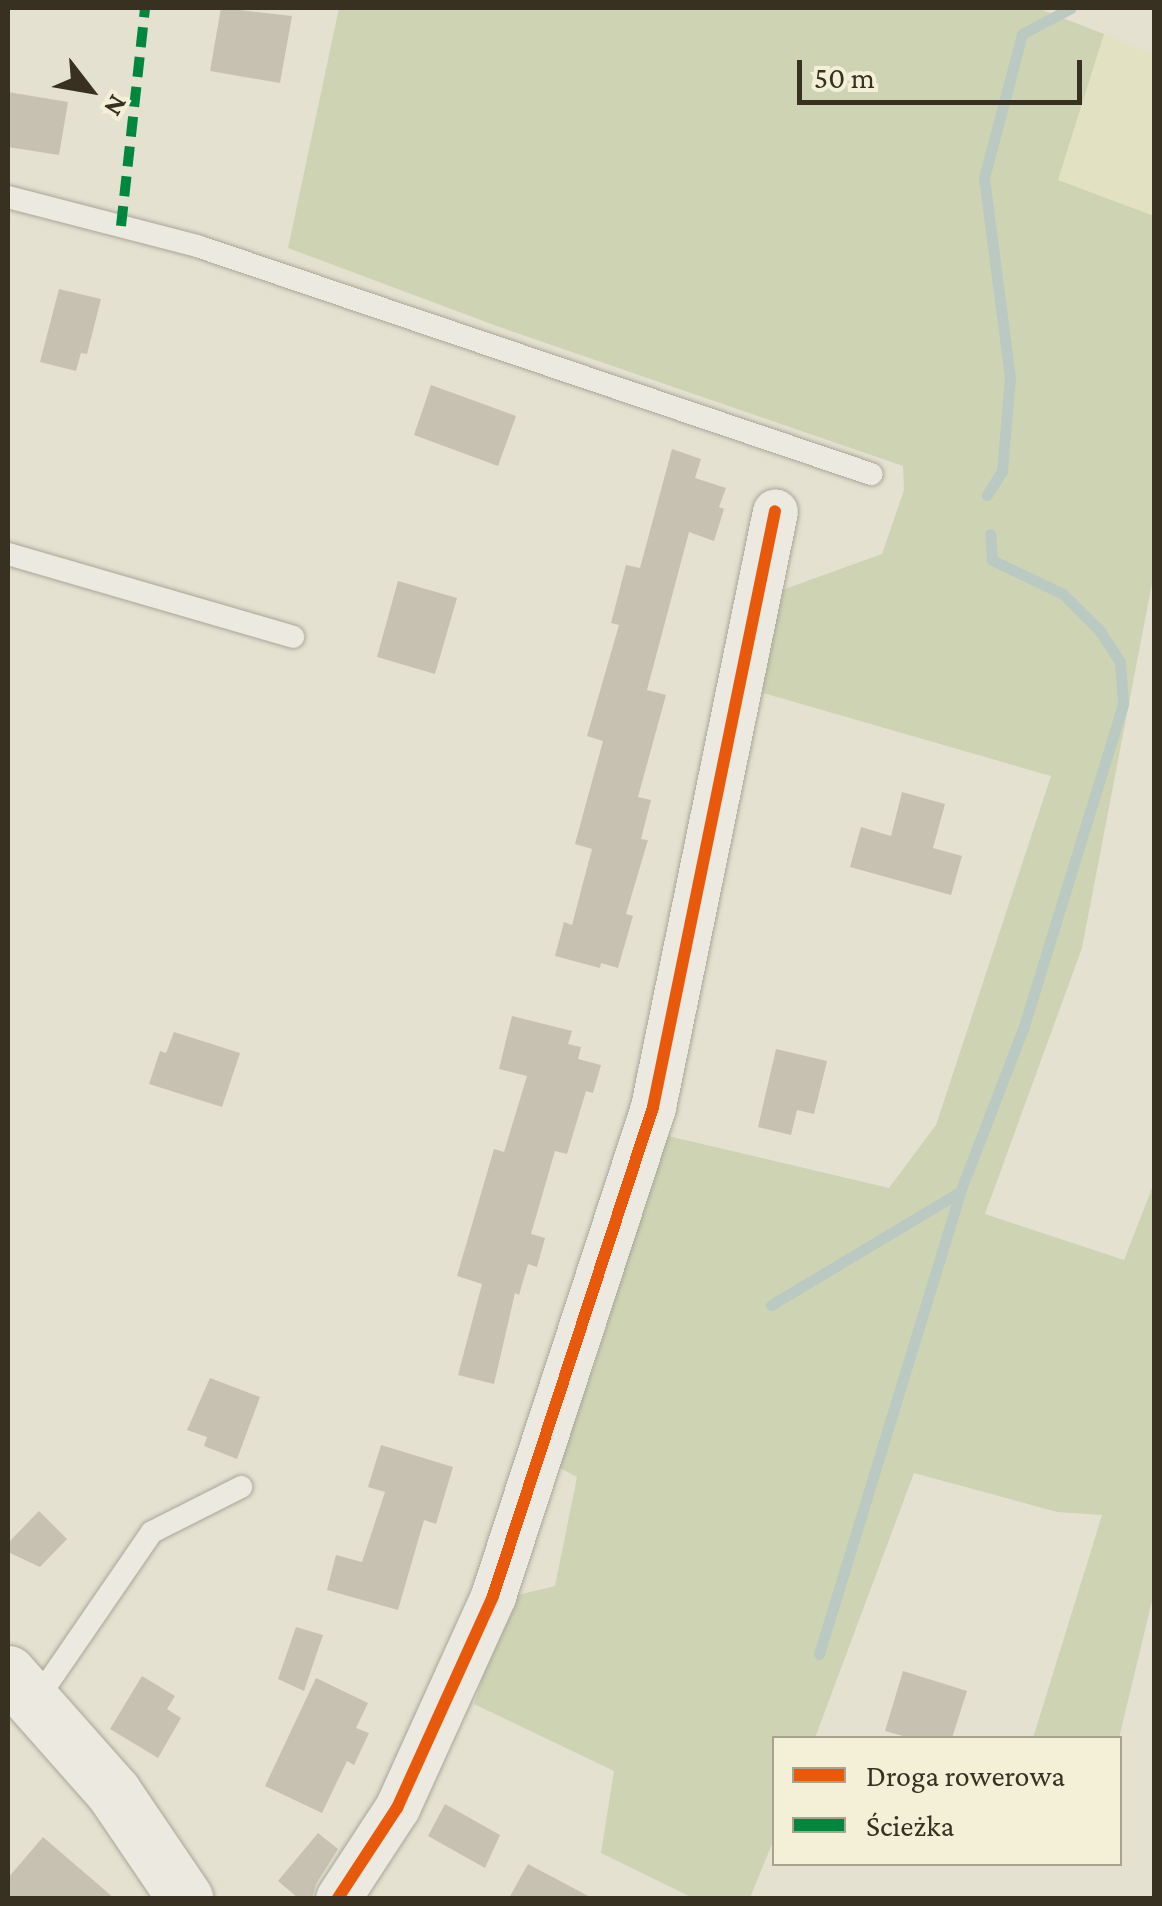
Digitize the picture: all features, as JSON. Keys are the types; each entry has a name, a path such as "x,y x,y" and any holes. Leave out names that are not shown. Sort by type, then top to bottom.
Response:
{"main road":[{"path":"21,1688 114,1793 185,1898"}],"street":[{"path":"338,1898 397,1808 493,1596 653,1107 775,512"}],"lane":[{"path":"8,197 197,246 872,474"},
{"path":"8,554 293,636"},
{"path":"21,1688 152,1532 241,1487"}],"green space":[{"path":"339,8 1037,8 1104,34 1058,180 1154,216 1154,573 1082,948 985,1214 1124,1260 1154,1183 1154,1593 1119,1736 1034,1736 1102,1515 1057,1512 914,1473 816,1736 772,1736 772,1844 750,1898 693,1898 601,1853 614,1771 474,1704 509,1597 555,1586 577,1477 554,1465 566,1419 593,1370 664,1135 889,1188 936,1125 1051,776 763,693 768,595 882,554 904,490 903,466 502,328 288,248"},
{"path":"1104,34 1154,54 1154,216 1058,180"}],"building":[{"path":"221,8 292,16 280,83 210,71"},
{"path":"8,92 68,102 59,155 8,147"},
{"path":"59,289 101,299 87,354 81,353 76,371 40,362"},
{"path":"431,385 516,416 498,466 414,435"},
{"path":"672,449 701,459 695,478 726,488 719,507 724,509 714,541 689,532 647,690 666,695 638,797 651,800 641,839 648,840 626,914 633,916 618,968 601,963 600,968 555,956 564,922 572,925 592,849 575,844 603,741 587,736 619,625 611,623 626,565 640,568"},
{"path":"398,581 457,598 435,674 377,657"},
{"path":"902,792 945,804 933,848 962,856 951,895 850,867 861,827 891,836"},
{"path":"512,1016 572,1031 568,1044 581,1047 578,1059 601,1065 593,1093 586,1091 567,1154 555,1151 531,1234 545,1238 537,1267 528,1264 519,1295 515,1293 494,1384 458,1375 482,1284 457,1276 494,1149 504,1152 527,1076 499,1069"},
{"path":"174,1032 240,1053 222,1107 149,1084 160,1051 166,1053"},
{"path":"776,1049 827,1061 814,1114 797,1110 791,1135 758,1127"},
{"path":"210,1378 260,1397 237,1459 204,1446 207,1437 187,1430"},
{"path":"381,1445 453,1467 436,1524 424,1520 398,1610 327,1590 336,1555 362,1562 385,1492 368,1487"},
{"path":"39,1511 67,1539 40,1567 8,1552 8,1543"},
{"path":"296,1627 323,1635 304,1691 278,1679"},
{"path":"903,1671 967,1691 953,1736 903,1736 885,1731"},
{"path":"142,1676 175,1696 167,1709 181,1718 158,1758 110,1729"},
{"path":"316,1678 368,1703 356,1728 369,1733 354,1765 347,1761 322,1813 265,1786"},
{"path":"445,1804 500,1835 485,1868 428,1836"},
{"path":"318,1833 338,1849 316,1884 312,1898 298,1898 278,1881"},
{"path":"43,1837 114,1898 8,1898 8,1878"},
{"path":"528,1864 592,1898 509,1898"}],"waterway":[{"path":"987,495 1002,471 1010,378 984,178 1022,34 1071,8"},
{"path":"819,1654 960,1192 1024,1026 1123,704 1120,662 1100,631 1063,594 992,560 990,534"},
{"path":"771,1305 960,1192"}],"marked path":[{"path":"121,226 145,8"}],"cycle path":[{"path":"338,1898 397,1808 493,1596 653,1107 775,511"}]}
